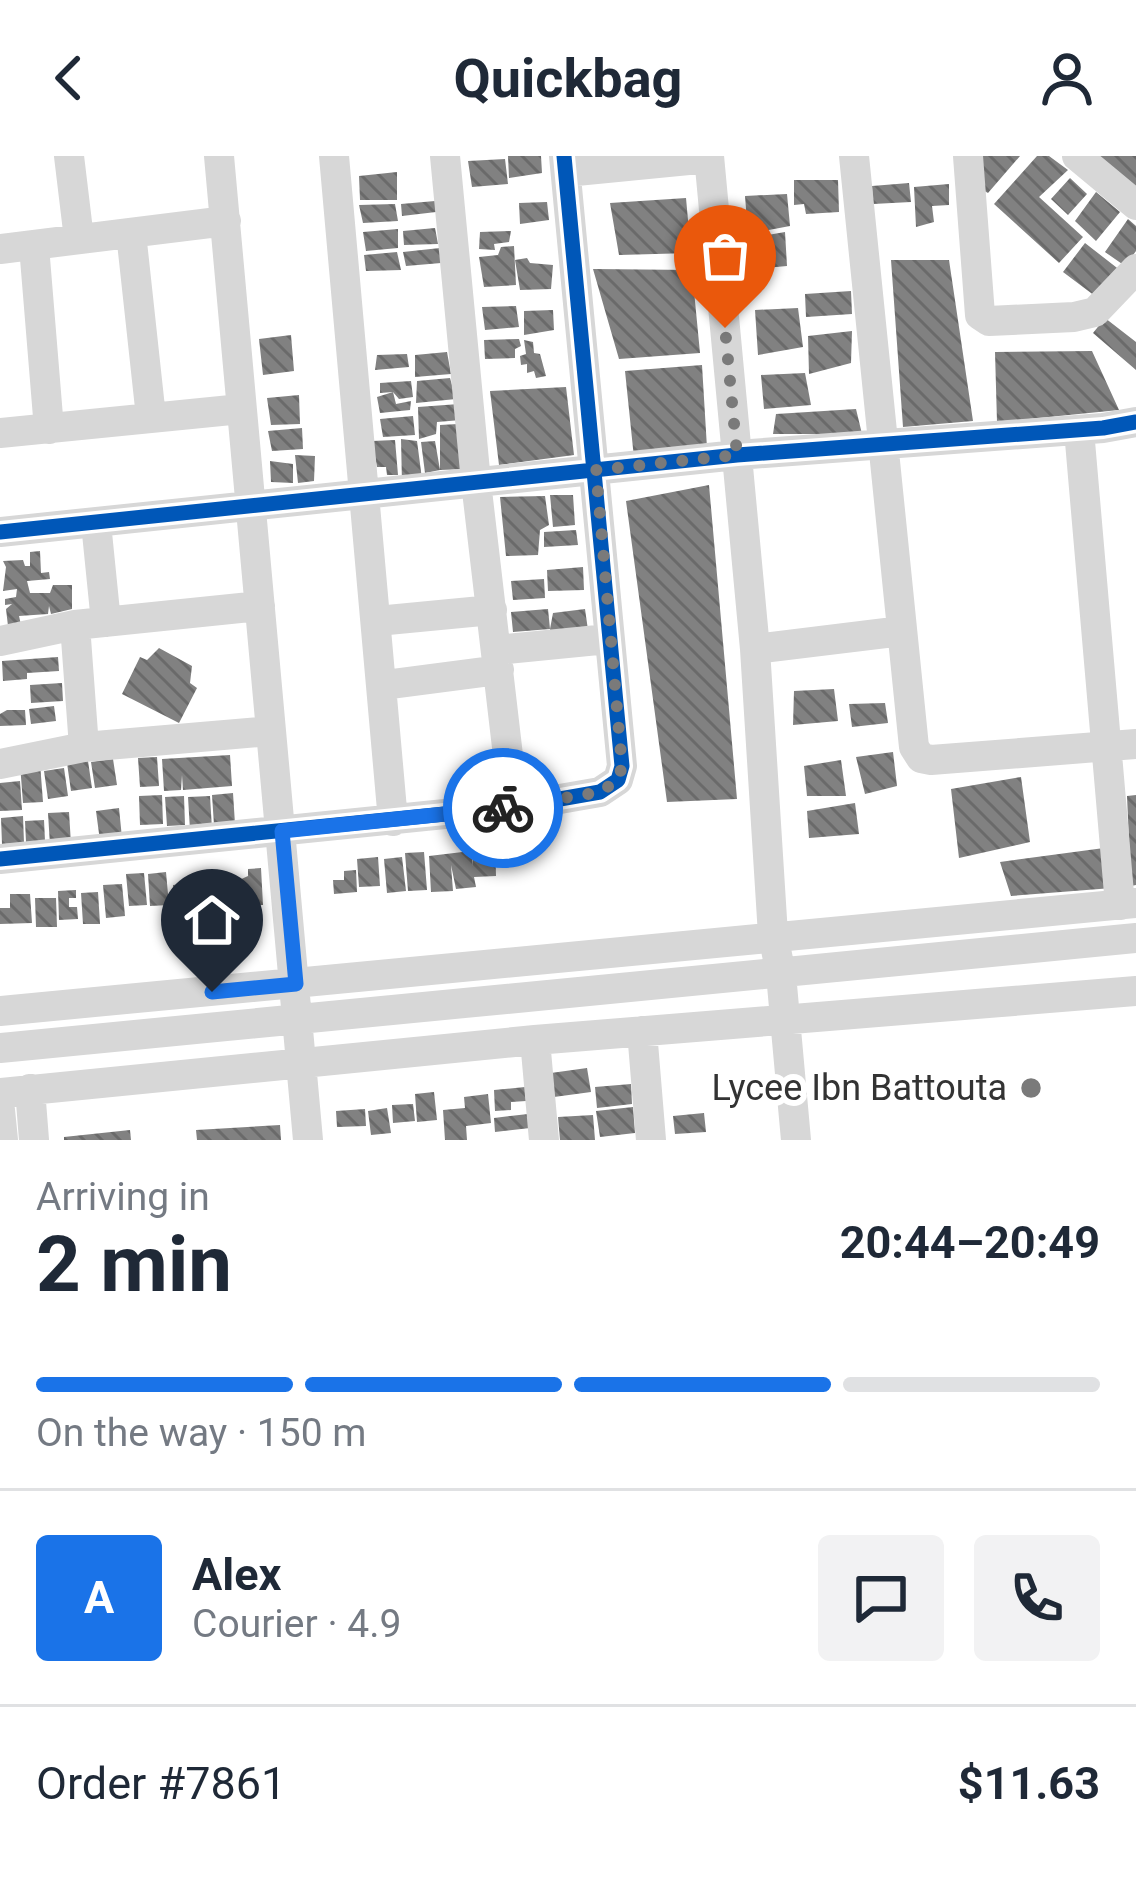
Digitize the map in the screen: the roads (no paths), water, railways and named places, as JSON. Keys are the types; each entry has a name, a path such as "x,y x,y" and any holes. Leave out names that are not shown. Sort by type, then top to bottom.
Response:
{"street":[{"path":"69,156 79,239"},
{"path":"219,156 308,1140"},
{"path":"334,156 392,821"},
{"path":"445,156 514,807"},
{"path":"854,156 914,747 921,758 1121,745"},
{"path":"968,156 980,315 989,321 1095,312 1136,269"},
{"path":"1076,156 1136,205"},
{"path":"0,859 514,807 600,792 618,780 622,766 565,164 709,157 755,649 773,935 781,974 796,1140"},
{"path":"0,249 226,221"},
{"path":"130,233 151,417"},
{"path":"34,246 49,429"},
{"path":"0,433 242,409"},
{"path":"0,532 737,455 1136,422"},
{"path":"0,1011 1128,904 1121,745 1079,430"},
{"path":"97,523 106,622"},
{"path":"0,641 74,625 260,606"},
{"path":"377,621 492,610"},
{"path":"74,625 84,747"},
{"path":"755,649 902,631"},
{"path":"383,685 608,639"},
{"path":"0,764 84,747 271,731"},
{"path":"0,1048 1136,938"},
{"path":"34,1140 15,1091 642,1030 1136,991"},
{"path":"642,1030 651,1140"},
{"path":"535,1040 544,1140"},
{"path":"0,1110 3,1140"}],"place":[{"name":"Lycee Ibn Battouta","path":"1031,1088"}]}
